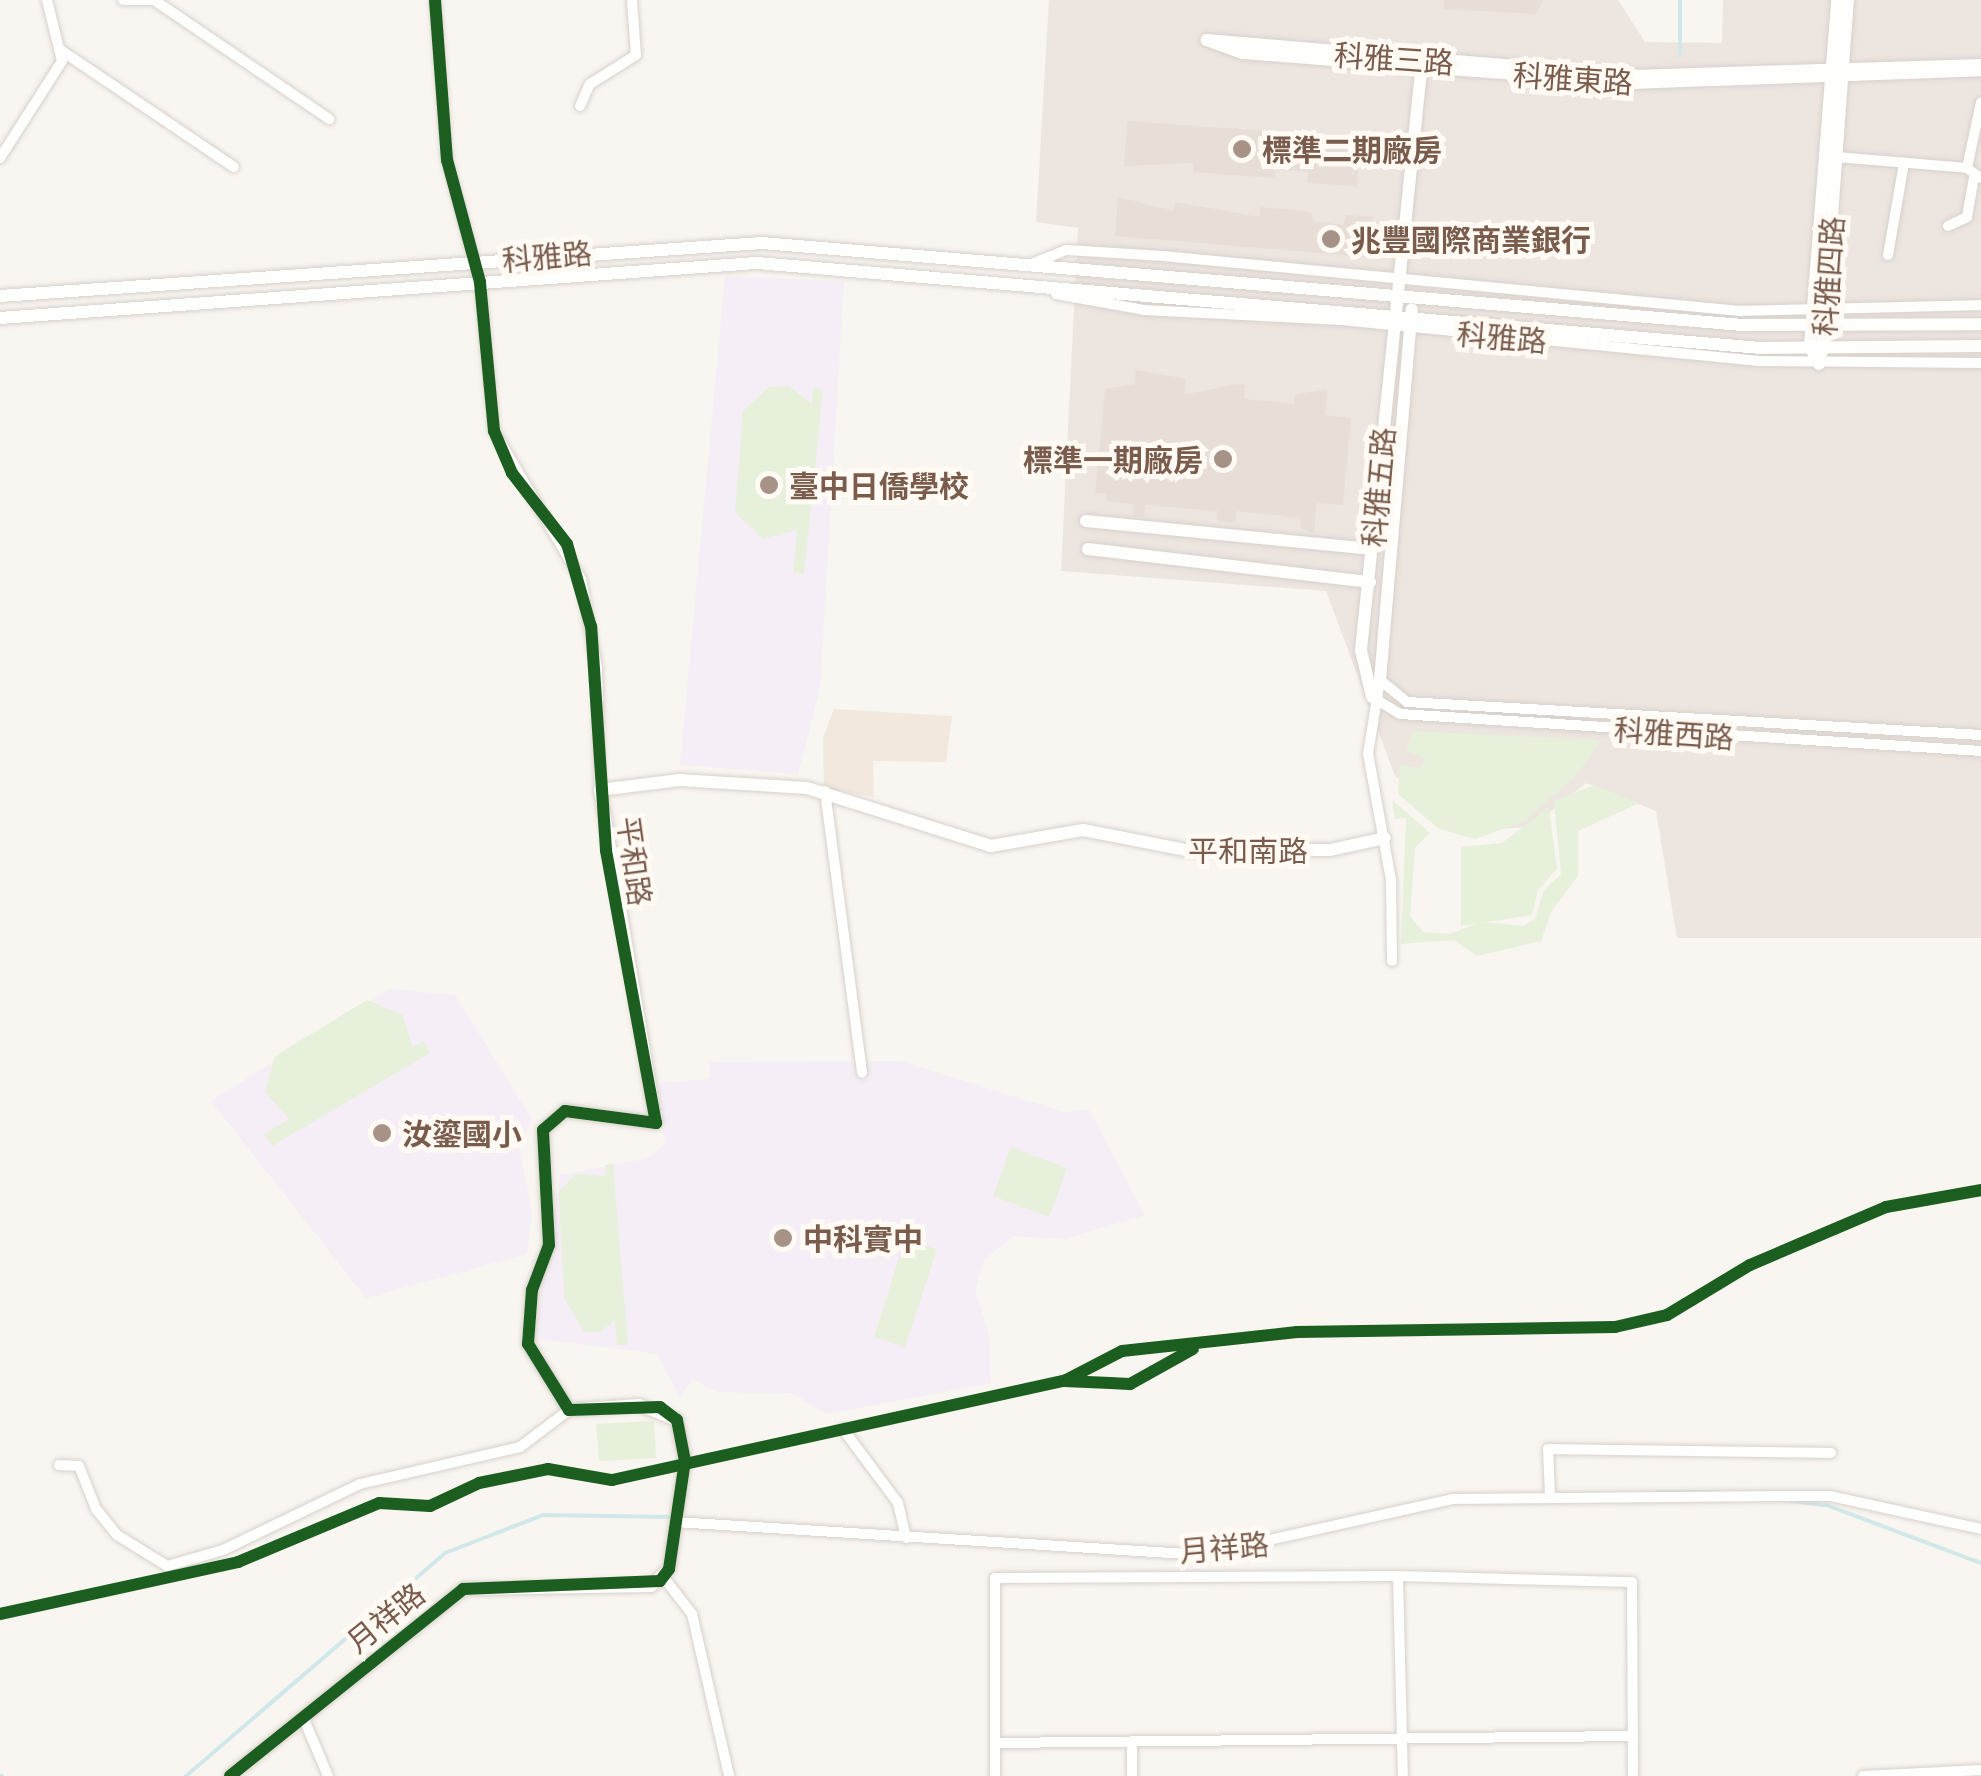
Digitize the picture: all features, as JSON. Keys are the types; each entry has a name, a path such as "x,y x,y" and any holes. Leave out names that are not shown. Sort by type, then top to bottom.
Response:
{"street":[{"path":"0,158 62,61 47,0"},
{"path":"123,0 154,0 329,119"},
{"name":"平和路","path":"435,0 448,160 480,282 494,431 581,579 597,668 600,790 656,1123 565,1111 540,1140 548,1245 532,1290 528,1344 569,1410"},
{"path":"580,106 590,84 636,56 632,0"},
{"name":"科雅四路","path":"1819,309 1837,158 1837,0"},
{"name":"科雅四路","path":"1819,364 1818,324 1836,70 1848,0"},
{"name":"科雅三路","path":"1422,63 1206,40 1243,53 1634,76 1836,70"},
{"path":"59,50 234,167"},
{"name":"科雅五路","path":"1372,697 1361,650 1395,319 1405,296 1422,63"},
{"path":"1836,70 1981,67"},
{"path":"1948,226 1966,217 1981,102"},
{"path":"1837,158 1904,163 1974,175"},
{"path":"1888,255 1904,163"},
{"name":"科雅路","path":"0,296 762,242 1405,296 1818,324 1981,324"},
{"name":"科雅路","path":"1034,262 1067,250 1406,276 1740,311 1981,305"},
{"name":"科雅路","path":"0,318 757,262 1028,281 1395,319 1411,328 1819,364 1981,363"},
{"name":"科雅五路","path":"1380,680 1412,313 1405,296"},
{"name":"科雅路","path":"1395,319 1412,313 1817,346 1981,346"},
{"path":"1086,521 1373,549"},
{"path":"1088,549 1370,582"},
{"path":"1380,680 1372,697 1368,754 1386,838 1392,961"},
{"name":"科雅西路","path":"1380,680 1407,702 1981,735"},
{"name":"科雅西路","path":"1372,697 1400,714 1981,751"},
{"name":"平和南路","path":"600,790 680,780 825,792 991,846 1082,830 1186,850 1330,850 1386,838"},
{"path":"825,792 862,1073"},
{"path":"59,1465 79,1466 96,1510 117,1535 167,1566 223,1550 360,1484 520,1447 569,1410 638,1405 677,1420 686,1460 664,1578 692,1614 728,1776"},
{"path":"843,1429 874,1464 906,1535"},
{"path":"1550,1496 1548,1449 1831,1452"},
{"name":"月祥路","path":"676,1518 1202,1555 1452,1499 1830,1496 1981,1529"},
{"path":"1398,1576 1403,1776"},
{"path":"994,1776 996,1578 1398,1576 1632,1582 1633,1776"},
{"name":"月祥路","path":"230,1776 463,1589 652,1586 664,1578"},
{"path":"303,1717 328,1776"},
{"path":"995,1743 1633,1736"},
{"path":"1132,1741 1132,1776"},
{"path":"1863,1776 1981,1770"}],"shaded area":[{"path":"1049,0 1618,0 1645,42 1722,43 1723,0 1981,0 1981,938 1677,938 1656,811 1586,783 1531,827 1466,831 1395,776 1326,591 1061,571 1078,228 1036,222"},
{"name":"臺中日僑學校","path":"725,276 844,281 820,689 798,774 680,765"},
{"path":"834,709 952,716 946,762 873,761 874,797 824,788 823,738"},
{"name":"汝鎏國小","path":"390,989 455,995 532,1119 519,1148 532,1213 527,1254 366,1298 211,1101"},
{"name":"中科實中","path":"900,1061 1064,1112 1089,1110 1145,1215 1065,1239 1013,1236 984,1260 975,1290 989,1334 991,1383 827,1414 792,1393 717,1392 692,1379 680,1397 657,1354 533,1338 560,1175 649,1158 665,1144 658,1083 709,1079 710,1062"}],"green space":[{"path":"789,386 812,404 813,388 823,390 804,574 793,573 797,530 763,539 735,512 743,411 769,387"},
{"path":"1412,731 1601,740 1576,776 1525,821 1475,839 1439,829 1398,794 1400,764 1420,769 1425,758 1406,751"},
{"path":"1594,785 1639,803 1578,831 1578,876 1551,912 1541,941 1477,956 1454,940 1401,944 1406,818 1395,819 1392,800 1430,833 1415,848 1410,916 1423,932 1449,934 1481,922 1524,926 1535,919 1544,890 1561,874 1554,801"},
{"path":"1549,807 1557,869 1538,890 1532,915 1461,926 1461,847 1502,843"},
{"path":"367,1000 402,1015 413,1047 424,1041 430,1053 272,1146 264,1134 289,1119 265,1092 275,1056"},
{"path":"1011,1147 1067,1168 1049,1217 993,1196"},
{"path":"613,1164 628,1345 617,1345 615,1320 600,1332 584,1332 564,1298 559,1191 576,1174 606,1176 605,1165"},
{"path":"905,1239 937,1249 905,1347 874,1337"},
{"path":"654,1421 656,1458 599,1461 596,1424"}],"building":[{"path":"1444,0 1543,0 1536,14 1444,9"},
{"name":"標準二期廠房","path":"1127,121 1360,138 1357,186 1307,183 1308,172 1276,169 1275,178 1193,172 1193,163 1124,166"},
{"name":"標準二期廠房","path":"1118,197 1174,211 1175,202 1259,217 1260,207 1311,212 1313,221 1343,225 1346,215 1373,217 1370,257 1115,236"},
{"name":"標準一期廠房","path":"1136,370 1186,379 1184,395 1237,384 1245,385 1244,399 1294,404 1295,395 1327,389 1325,415 1351,418 1343,505 1317,503 1314,533 1300,528 1301,519 1282,516 1237,511 1236,523 1217,521 1218,511 1145,505 1144,517 1133,516 1134,504 1107,501 1107,494 1095,493 1105,389 1134,384"}],"waterway":[{"path":"1680,0 1680,55"},
{"path":"1657,1492 1718,1492"},
{"path":"1791,1501 1829,1506 1981,1563"},
{"path":"186,1776 445,1553 543,1515 671,1517"}],"cycle path":[{"path":"230,1776 463,1589 660,1581 669,1569 685,1461 677,1420 660,1407 569,1410 528,1344 532,1290 549,1245 543,1130 565,1111 656,1123 606,850 591,627 567,544 512,473 494,431 480,282 447,160 435,0"},
{"path":"1064,1381 1122,1351 1297,1332 1615,1327 1667,1315 1750,1265 1886,1207 1981,1190"},
{"path":"0,1614 238,1562 379,1503 430,1506 479,1483 548,1469 612,1480 1064,1381 1130,1384 1193,1349"}],"place":[{"name":"標準二期廠房","path":"1242,149"},
{"name":"兆豐國際商業銀行","path":"1331,239"},
{"name":"標準一期廠房","path":"1223,459"},
{"name":"臺中日僑學校","path":"769,485"},
{"name":"汝鎏國小","path":"382,1133"},
{"name":"中科實中","path":"783,1238"}]}
